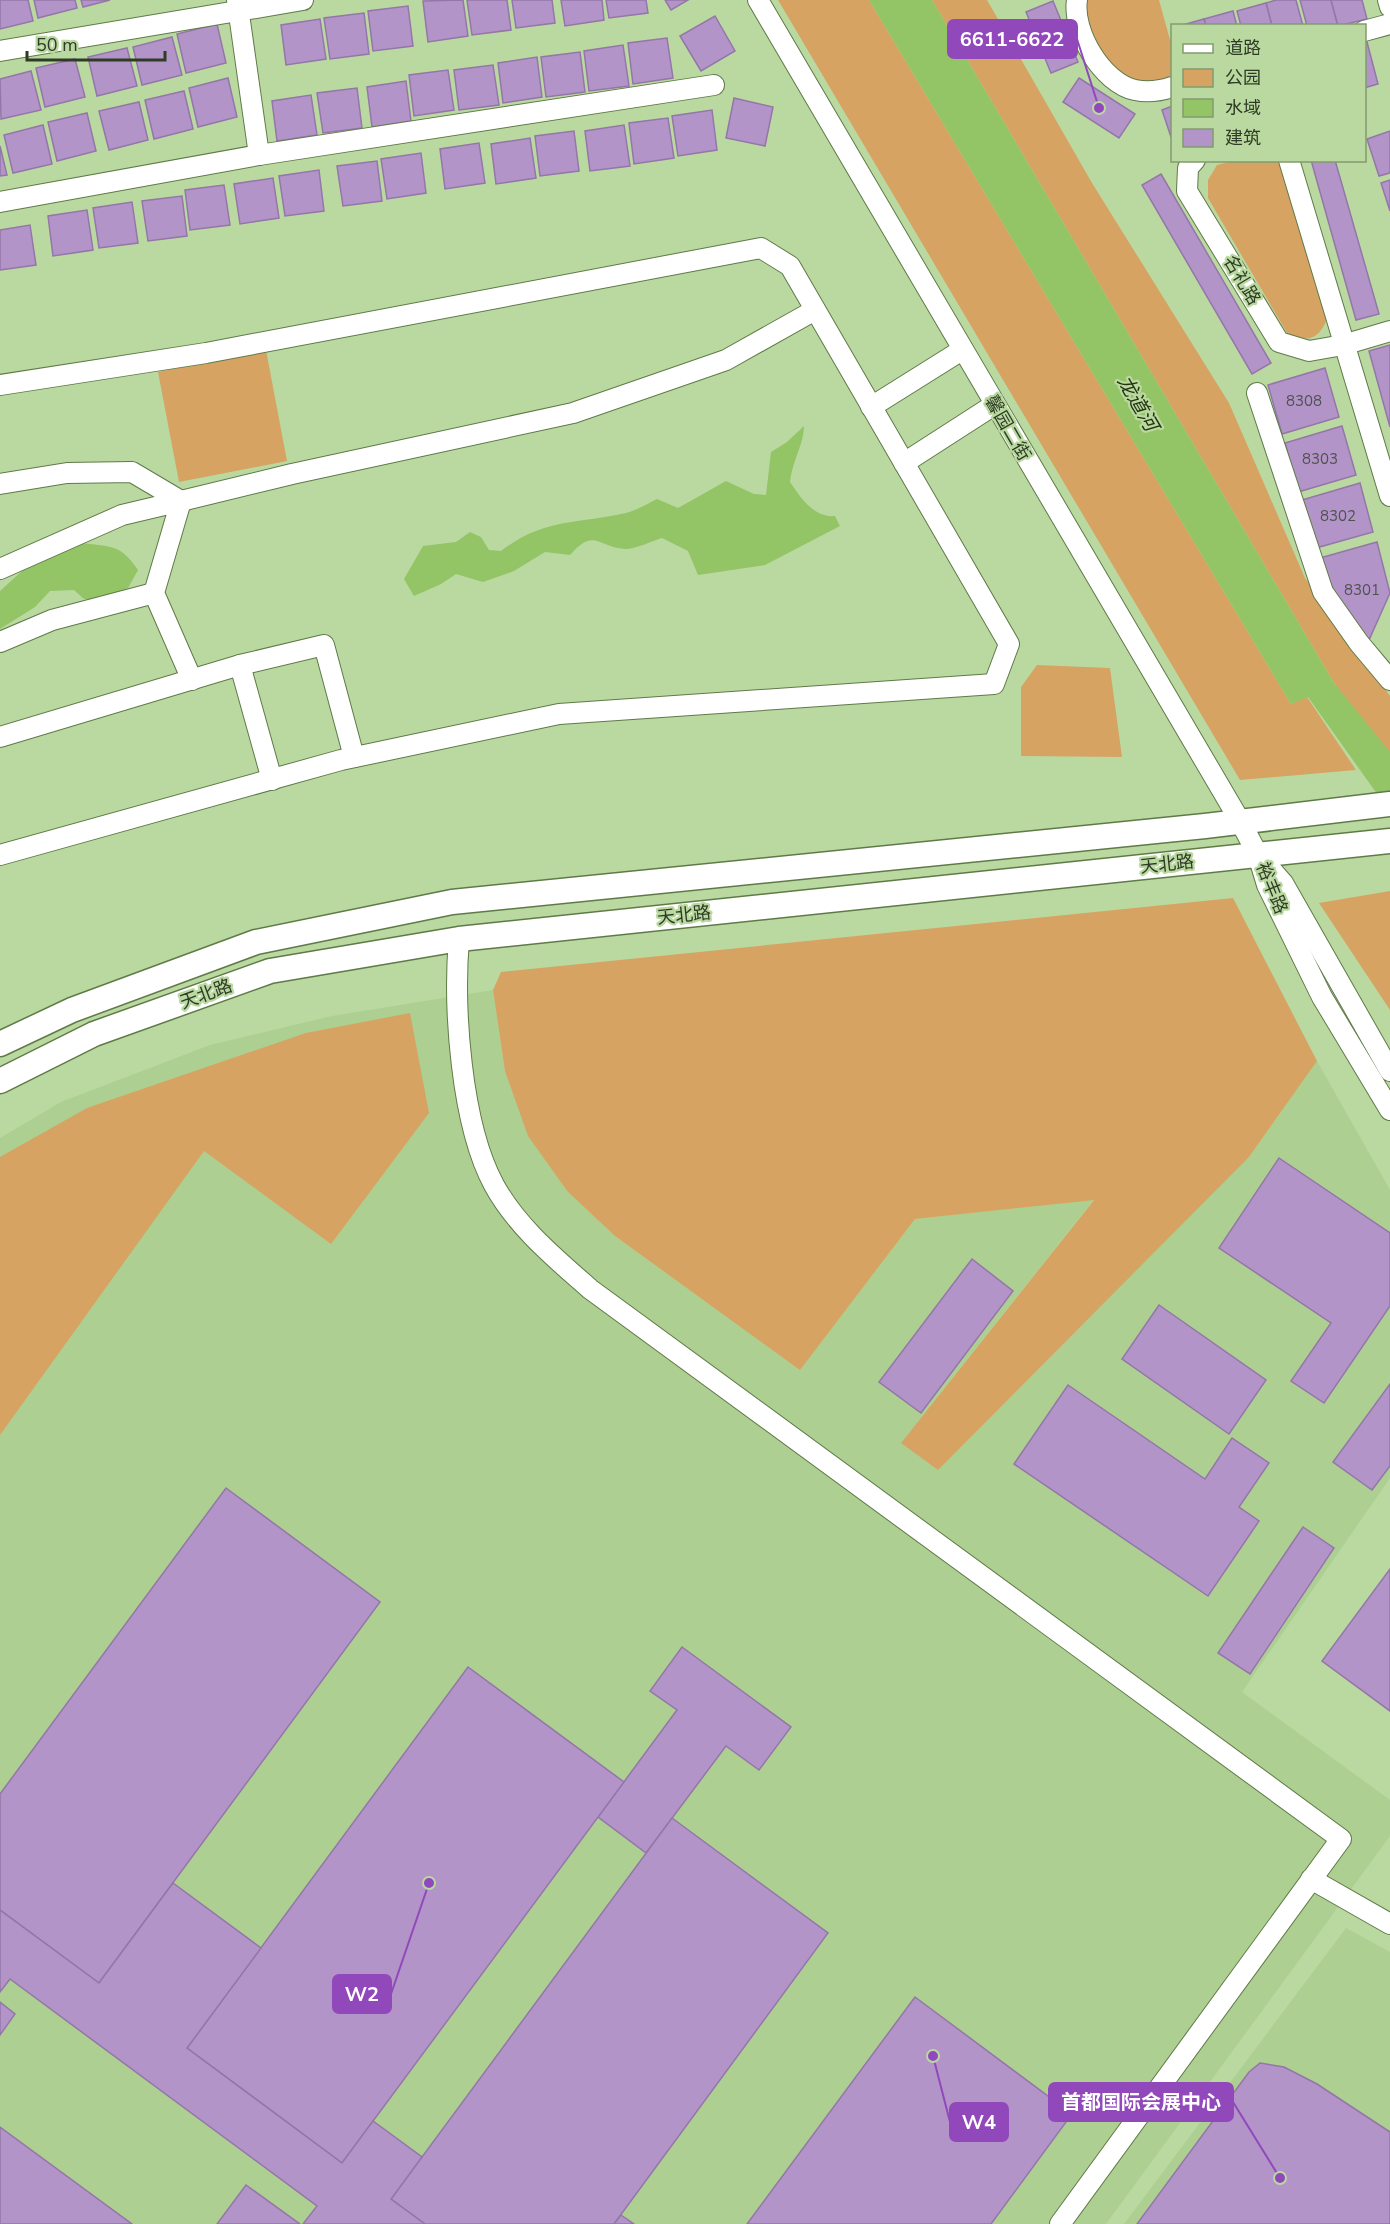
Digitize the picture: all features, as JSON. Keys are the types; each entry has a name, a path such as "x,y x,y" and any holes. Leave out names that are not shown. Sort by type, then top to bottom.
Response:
{"main road":[{"name":"天北路","path":"0,1044 72,1011 256,942 452,902 1380,805"},
{"name":"天北路","path":"0,1081 94,1034 270,971 459,939 1383,842"}],"street":[{"path":"0,51 238,4 303,0"},
{"name":"馨园二街","path":"758,0 1258,855"},
{"path":"1077,0 1075,12 1087,43 1100,65 1114,79 1133,90 1156,92 1171,88"},
{"path":"1388,0 1390,7"},
{"path":"238,4 259,155"},
{"path":"1366,31 1390,24"},
{"path":"0,202 259,155 714,85"},
{"name":"名礼路","path":"1193,162 1188,168 1187,191 1279,342 1309,351 1343,345 1390,331"},
{"path":"1290,162 1390,495"},
{"path":"0,385 206,353 761,248 790,266 1009,644 994,684 559,714 354,757 0,855"},
{"path":"0,569 122,515 292,474 573,413 726,360 815,310"},
{"path":"871,407 962,350"},
{"path":"1257,393 1323,592 1359,643 1390,680"},
{"path":"904,463 994,405"},
{"path":"0,484 67,473 132,472 181,501"},
{"path":"181,501 154,593 192,680"},
{"path":"0,642 52,620 154,593"},
{"path":"0,737 240,665 324,645 354,757"},
{"path":"240,665 272,780"},
{"name":"裕丰路","path":"1258,855 1283,883 1390,1071"},
{"name":"裕丰路","path":"1258,855 1267,885 1323,997 1390,1110"},
{"path":"459,939 456,996 473,1133 495,1186 537,1243 590,1289 1341,1839 1060,2224"},
{"path":"1311,1880 1390,1924"}],"shaded area":[{"path":"493,990 505,1071 568,1192 615,1236 800,1369 915,1219 1094,1199 901,1443 1249,1157 1317,1061 1390,1190 1390,1478 1242,1692 1390,1800 1390,1836 1106,2224 0,2224 0,1138 61,1102 210,1045 332,1016"},
{"path":"1346,1928 1390,1952 1390,2224 1124,2224"}],"green space":[{"path":"778,0 869,0 1291,704 1307,697 1356,770 1240,780"},
{"path":"932,0 987,0 1092,183 1229,403 1305,578 1390,696 1390,754 1334,683"},
{"path":"1077,0 1159,0 1171,43 1171,87 1156,92 1100,65"},
{"path":"1229,162 1281,162 1329,314 1326,322 1314,337 1295,337 1287,333 1208,198 1208,180 1217,165"},
{"path":"266,350 287,461 179,482 158,372"},
{"path":"1037,665 1110,668 1122,757 1021,756 1021,687"},
{"path":"1390,891 1390,1010 1319,903"},
{"path":"1233,898 1317,1061 1249,1157 938,1470 901,1443 1094,1200 915,1219 800,1370 615,1236 568,1192 528,1136 505,1071 493,990 501,972"},
{"path":"410,1013 429,1113 331,1244 204,1151 0,1435 0,1157 87,1108 306,1033"}],"water":[{"name":"龙道河","path":"869,0 932,0 1334,683 1390,752 1390,812 1308,697 1291,704"},
{"path":"804,426 790,482 809,506 821,514 835,516 840,526 765,565 698,575 688,551 662,538 629,549 616,548 591,540 578,547 570,555 545,552 514,571 483,582 456,574 441,584 414,596 404,579 423,546 456,542 470,532 481,537 489,550 501,551 517,540 547,527 626,513 657,499 678,508 726,481 754,494 766,495 771,452 787,442"},
{"path":"82,543 108,546 126,555 138,570 128,588 102,599 84,599 74,590 50,591 35,607 0,629 0,591 32,562"}],"building":[{"path":"0,0 28,0 33,21 0,29"},
{"path":"34,0 75,0 77,8 38,18"},
{"path":"81,0 110,0 83,7"},
{"path":"463,0 468,36 428,42 423,1"},
{"path":"467,0 507,0 511,30 472,35"},
{"path":"512,0 552,0 555,23 516,28"},
{"path":"561,0 602,0 604,20 565,26"},
{"path":"606,0 646,0 648,13 609,18"},
{"path":"665,0 688,0 671,10"},
{"path":"1276,0 1296,0 1302,24 1271,24 1266,3"},
{"path":"1300,0 1331,0 1337,24 1306,24"},
{"path":"1331,0 1362,0 1367,19 1337,24"},
{"path":"1053,1 1078,62 1051,73 1026,12"},
{"path":"1266,3 1271,24 1240,24 1237,11"},
{"path":"408,6 413,46 373,51 368,11"},
{"path":"1233,11 1236,24 1205,24 1204,19"},
{"path":"364,13 369,54 330,59 324,18"},
{"path":"715,16 735,51 701,71 680,36"},
{"path":"320,19 326,59 286,65 281,25"},
{"path":"1204,19 1205,24 1186,24"},
{"path":"217,24 226,63 186,73 177,34"},
{"path":"172,37 182,75 142,85 133,47"},
{"path":"667,38 673,78 633,84 628,43"},
{"path":"1366,42 1378,84 1366,87"},
{"path":"623,45 629,86 589,91 584,51"},
{"path":"127,48 137,86 97,96 88,57"},
{"path":"580,52 585,92 546,97 541,57"},
{"path":"537,57 542,97 503,103 498,63"},
{"path":"75,59 85,97 45,107 36,68"},
{"path":"493,65 499,105 459,110 454,70"},
{"path":"448,70 454,110 414,116 409,75"},
{"path":"31,71 41,110 1,119 0,79"},
{"path":"228,78 237,117 198,127 189,88"},
{"path":"1079,78 1135,114 1119,138 1063,102"},
{"path":"406,81 411,121 372,127 367,87"},
{"path":"357,88 362,128 323,133 317,93"},
{"path":"184,91 193,129 154,139 145,100"},
{"path":"311,95 317,135 277,141 272,101"},
{"path":"734,98 773,107 765,146 726,138"},
{"path":"139,102 148,140 109,150 99,111"},
{"path":"1171,106 1171,137 1162,110"},
{"path":"712,110 717,150 678,156 672,116"},
{"path":"87,113 96,151 57,161 48,122"},
{"path":"668,118 674,158 634,164 629,123"},
{"path":"43,125 52,164 13,173 4,135"},
{"path":"624,125 630,166 590,171 585,131"},
{"path":"574,131 579,171 540,176 535,136"},
{"path":"1390,131 1390,173 1379,176 1367,139"},
{"path":"530,138 536,178 496,184 491,144"},
{"path":"479,143 485,183 445,189 440,149"},
{"path":"0,146 7,175 0,176"},
{"path":"421,153 426,193 387,199 381,159"},
{"path":"377,161 382,201 343,206 337,166"},
{"path":"1312,162 1336,162 1379,314 1356,320"},
{"path":"319,170 324,211 285,216 279,176"},
{"path":"1161,174 1271,363 1252,374 1142,185"},
{"path":"273,178 279,218 240,224 234,184"},
{"path":"1390,180 1390,211 1381,183"},
{"path":"224,185 230,225 190,230 185,190"},
{"path":"182,196 187,236 148,241 142,201"},
{"path":"132,202 138,243 99,248 93,208"},
{"path":"87,210 93,250 53,256 48,216"},
{"path":"30,225 36,265 0,270 0,230"},
{"path":"1390,345 1390,427 1369,351"},
{"path":"1325,368 1339,417 1282,434 1268,385"},
{"path":"1342,426 1356,475 1298,492 1285,443"},
{"path":"1360,483 1373,532 1316,548 1302,500"},
{"path":"1377,542 1390,593 1369,640 1339,604 1320,558"},
{"path":"1279,1158 1390,1233 1390,1306 1324,1403 1291,1381 1331,1323 1219,1248"},
{"path":"972,1259 1013,1291 921,1413 879,1382"},
{"path":"1159,1305 1266,1380 1229,1434 1122,1359"},
{"path":"1390,1384 1390,1466 1372,1490 1333,1462"},
{"path":"1068,1385 1205,1479 1232,1438 1269,1463 1239,1507 1259,1521 1208,1596 1014,1464"},
{"path":"226,1488 380,1602 99,1983 0,1910 0,1794"},
{"path":"1303,1527 1334,1548 1250,1674 1218,1653"},
{"path":"1390,1569 1390,1711 1322,1661"},
{"path":"682,1647 791,1727 759,1770 726,1746 646,1853 598,1817 677,1710 650,1691"},
{"path":"468,1667 624,1782 342,2163 187,2048"},
{"path":"672,1818 828,1933 614,2224 425,2224 391,2199"},
{"path":"173,1883 261,1948 187,2048 342,2163 373,2121 422,2157 391,2199 425,2224 303,2224 317,2206 10,1979 0,1992 0,1910 99,1983"},
{"path":"915,1997 1072,2114 991,2224 747,2224"},
{"path":"0,2002 15,2014 0,2035"},
{"path":"1260,2063 1284,2067 1317,2084 1390,2132 1390,2224 1137,2224 1249,2072"},
{"path":"0,2127 132,2224 0,2224"},
{"path":"246,2185 300,2224 217,2224"},
{"path":"621,2215 634,2224 614,2224"}],"place":[{"name":"6611-6622","path":"1099,108"},
{"name":"W2","path":"429,1883"},
{"name":"W4","path":"933,2056"},
{"name":"首都国际会展中心","path":"1280,2178"}]}
